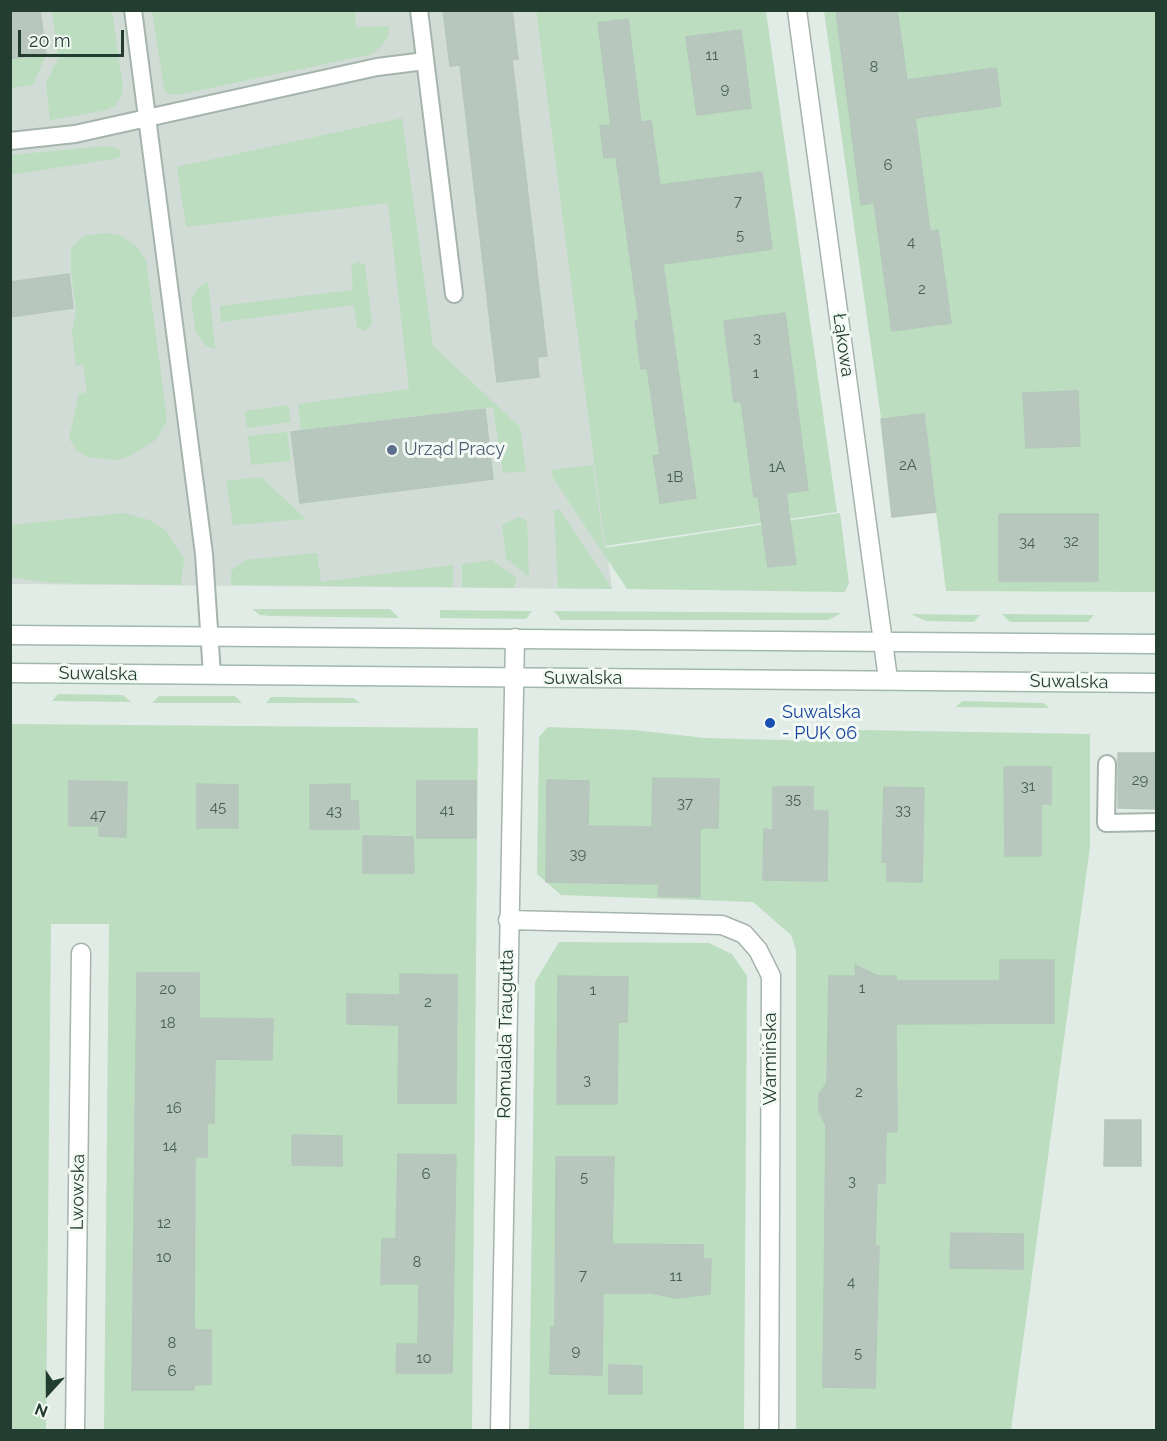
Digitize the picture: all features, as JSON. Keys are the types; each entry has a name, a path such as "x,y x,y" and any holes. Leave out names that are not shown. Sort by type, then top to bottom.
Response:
{"street":[{"name":"Łąkowa","path":"797,10 888,679"},
{"name":"Suwalska","path":"10,635 1156,644"},
{"name":"Romualda Traugutta","path":"500,1431 515,638"},
{"name":"Suwalska","path":"10,673 514,679 888,679 1156,684"},
{"name":"Warmińska","path":"508,920 722,925 744,934 759,950 771,976 769,1431"},
{"name":"Lwowska","path":"75,1431 81,953"}],"lane":[{"path":"133,10 149,118 204,554 212,675"},
{"path":"419,10 454,294"},
{"path":"10,141 75,134 377,67 426,61"},
{"path":"1107,764 1107,823 1156,822"}],"shaded area":[{"path":"11,11 536,11 612,589 11,584"}],"green space":[{"path":"52,11 112,11 123,87 116,105 107,110 50,120 46,84 58,58"},
{"path":"152,11 351,11 355,12 356,27 389,26 388,36 382,46 372,54 177,95 166,93 164,88"},
{"path":"536,11 766,11 837,512 605,546"},
{"path":"824,11 1156,11 1156,592 946,591 924,414 881,418"},
{"path":"46,55 33,85 11,88 11,60"},
{"path":"402,118 433,346 520,427 526,471 503,473 493,407 301,430 298,404 409,389 388,203 186,227 177,167"},
{"path":"106,146 118,148 121,153 118,158 11,175 11,155"},
{"path":"108,233 122,236 136,246 146,260 167,420 156,440 130,456 116,460 87,457 76,450 69,438 79,394 87,392 83,365 76,366 72,331 76,311 71,272 71,248 84,236"},
{"path":"356,262 365,264 372,324 364,331 357,328 354,305 221,322 220,306 353,290 351,268"},
{"path":"208,281 215,349 206,346 196,332 191,302 197,289"},
{"path":"288,405 291,422 247,428 245,411"},
{"path":"287,432 291,461 251,465 248,436"},
{"path":"593,465 604,548 840,513 849,583 845,592 627,589 552,476 551,470"},
{"path":"261,477 306,519 233,525 226,481"},
{"path":"554,510 560,510 612,589 558,588"},
{"path":"124,513 149,520 166,531 184,559 181,585 52,583 11,577 11,525"},
{"path":"519,517 527,521 529,577 506,558 502,525"},
{"path":"317,553 321,582 453,565 453,587 231,585 231,571 246,560"},
{"path":"492,560 517,578 513,588 462,587 462,564"},
{"path":"252,609 390,609 399,618 272,616 260,615"},
{"path":"440,610 532,611 526,619 440,618"},
{"path":"554,611 842,613 828,620 561,620"},
{"path":"910,614 980,615 974,622 927,621"},
{"path":"1002,614 1094,615 1088,622 1010,622"},
{"path":"58,694 123,695 131,702 52,701"},
{"path":"159,696 235,696 242,703 152,703"},
{"path":"271,697 353,698 360,703 266,703"},
{"path":"962,701 1044,703 1049,708 956,707"},
{"path":"11,724 478,728 472,1430 104,1430 109,924 51,924 46,1430 11,1430"},
{"path":"548,727 634,730 705,738 858,742 858,730 1090,734 1090,847 1011,1430 796,1430 796,950 791,935 753,902 561,895 537,874 539,737"},
{"path":"559,942 709,943 732,954 747,976 744,1430 529,1430 535,982"}],"building":[{"path":"10,10 40,10 46,54 10,59"},
{"path":"443,10 512,10 518,59 512,59 547,356 537,357 539,377 497,382 460,65 450,66"},
{"path":"836,10 897,10 907,80 996,68 1001,106 915,118 930,231 938,230 951,323 892,331 874,203 861,205"},
{"path":"628,19 641,122 651,121 660,185 762,172 772,249 663,264 696,498 660,503 653,456 660,455 647,368 641,369 635,321 639,320 616,157 604,158 600,126 611,125 598,23"},
{"path":"741,30 751,108 697,115 686,37"},
{"path":"69,274 73,308 10,317 10,282"},
{"path":"785,313 808,490 786,493 796,564 768,567 758,497 754,497 741,401 734,402 724,321"},
{"path":"1078,391 1080,446 1026,448 1023,393"},
{"name":"Urząd Pracy","path":"485,409 493,479 300,503 291,432"},
{"path":"924,414 936,512 892,517 881,419"},
{"path":"999,514 1098,514 1098,581 999,581"},
{"path":"1118,753 1156,753 1156,809 1118,808"},
{"path":"1004,767 1051,767 1051,804 1041,804 1041,856 1005,856"},
{"path":"653,778 719,779 718,828 700,828 700,897 658,896 659,884 546,882 547,780 589,781 588,826 652,827"},
{"path":"69,781 127,782 126,837 99,836 99,826 69,826"},
{"path":"417,781 476,781 476,838 417,838"},
{"path":"197,784 238,785 238,828 197,828"},
{"path":"350,784 350,801 358,801 359,829 310,829 310,785"},
{"path":"773,787 813,787 813,811 828,811 827,881 763,880 764,829 773,830"},
{"path":"884,787 924,788 922,882 887,881 887,862 882,862"},
{"path":"363,836 413,837 414,873 363,873"},
{"path":"1000,960 1054,960 1054,1023 896,1024 897,1132 886,1132 885,1183 877,1183 875,1246 879,1246 875,1388 823,1387 826,1126 819,1111 819,1094 827,1083 829,976 856,976 855,965 878,976 896,976 896,981 1000,981"},
{"path":"137,973 199,973 199,1018 273,1019 272,1060 215,1059 214,1123 207,1123 207,1157 195,1157 194,1325 195,1330 211,1330 211,1384 194,1385 194,1390 132,1390"},
{"path":"400,974 457,975 456,1103 398,1103 399,1025 347,1024 347,994 400,995"},
{"path":"558,976 628,977 627,1022 618,1022 617,1104 557,1104"},
{"path":"1105,1120 1141,1120 1141,1166 1104,1166"},
{"path":"292,1135 342,1136 342,1166 292,1165"},
{"path":"398,1154 456,1155 452,1373 396,1373 397,1344 418,1344 419,1284 381,1284 382,1239 396,1239"},
{"path":"556,1157 614,1157 612,1244 703,1245 703,1259 711,1259 710,1294 676,1298 651,1293 603,1293 602,1375 550,1374 551,1327 555,1327"},
{"path":"951,1233 1023,1234 1023,1269 950,1268"},
{"path":"609,1365 642,1366 642,1394 609,1394"}],"place":[{"name":"Urząd Pracy","path":"392,450"},
{"name":"Suwalska - PUK 06","path":"770,723"}]}
